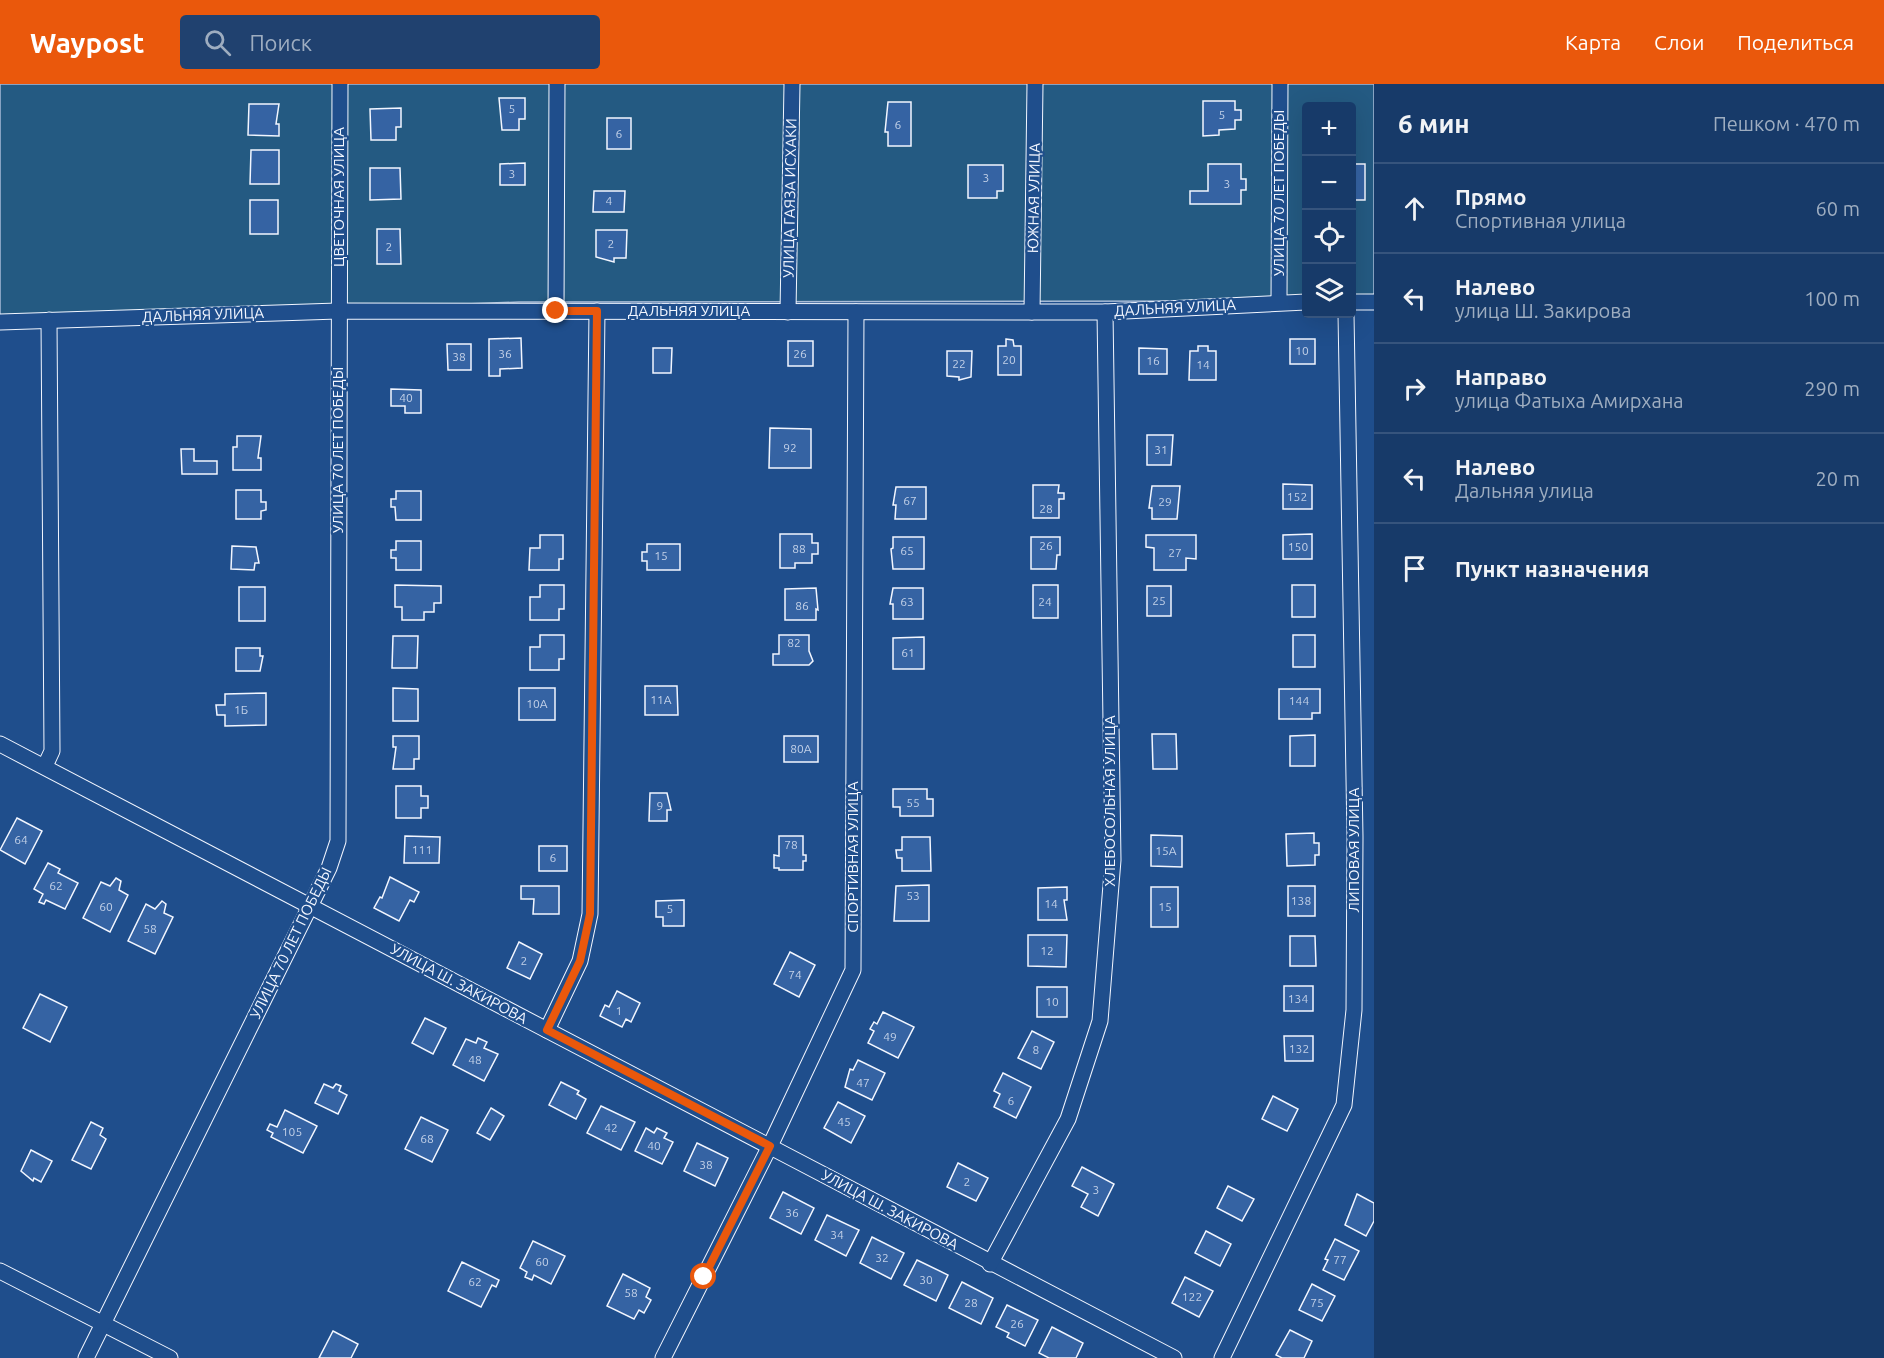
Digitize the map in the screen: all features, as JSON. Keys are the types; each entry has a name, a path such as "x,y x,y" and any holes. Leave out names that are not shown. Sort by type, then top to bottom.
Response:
{"street":[{"name":"ЦВЕТОЧНАЯ УЛИЦА","path":"339,311 340,84"},
{"path":"556,311 558,84"},
{"name":"УЛИЦА ГАЯЗА ИСХАКИ","path":"788,312 792,84"},
{"name":"ЮЖНАЯ УЛИЦА","path":"1032,312 1035,84"},
{"name":"УЛИЦА 70 ЛЕТ ПОБЕДЫ","path":"1279,302 1280,84"},
{"name":"ДАЛЬНЯЯ УЛИЦА","path":"0,322 339,311 1105,312 1302,302"},
{"path":"1356,302 1374,302"},
{"name":"УЛИЦА 70 ЛЕТ ПОБЕДЫ","path":"86,1358 329,868 338,841 339,311"},
{"path":"547,1030 580,961 590,914 597,311"},
{"name":"СПОРТИВНАЯ УЛИЦА","path":"663,1358 770,1146 853,969 856,312"},
{"name":"ХЛЕБОСОЛЬНАЯ УЛИЦА","path":"990,1264 1068,1119 1100,1021 1113,860 1105,312"},
{"name":"ЛИПОВАЯ УЛИЦА","path":"1222,1358 1344,1104 1354,1010 1355,849 1346,318"},
{"path":"45,766 52,751 49,320"},
{"name":"УЛИЦА Ш. ЗАКИРОВА","path":"0,744 770,1146 990,1264 1174,1358"},
{"path":"0,1271 170,1358"}],"shaded area":[{"path":"0,84 1374,84 1374,301 1356,301 1356,102 1302,102 1302,301 519,302 0,322"}],"building":[{"path":"499,98 525,98 525,119 519,119 519,130 502,130"},
{"path":"1203,101 1235,101 1235,110 1241,110 1241,120 1235,120 1235,129 1219,130 1219,135 1203,136"},
{"path":"888,102 911,102 911,146 888,146 888,132 885,132"},
{"path":"249,104 279,104 276,124 279,124 279,136 248,135"},
{"path":"401,108 401,127 396,127 396,140 371,140 370,109"},
{"path":"607,118 631,118 631,149 607,149"},
{"path":"251,150 279,150 279,184 250,184"},
{"path":"525,163 525,185 500,185 500,164"},
{"path":"1208,164 1241,164 1241,179 1246,179 1246,190 1241,190 1241,204 1190,204 1190,191 1208,191"},
{"path":"1356,164 1365,164 1365,200 1356,200"},
{"path":"968,165 1003,165 1003,191 997,191 997,198 968,198"},
{"path":"370,168 400,168 401,199 370,200"},
{"path":"594,191 625,191 624,212 593,212"},
{"path":"250,200 278,200 278,234 250,234"},
{"path":"377,229 400,229 401,264 377,264"},
{"path":"596,230 627,230 626,258 614,258 614,262 596,257"},
{"path":"521,338 522,368 500,369 500,376 489,376 489,339"},
{"path":"1006,339 1013,340 1014,346 1021,346 1021,375 998,375 998,346 1006,346"},
{"path":"1290,339 1315,339 1315,364 1290,364"},
{"path":"788,341 813,341 813,366 788,366"},
{"path":"447,344 471,344 471,370 448,370"},
{"path":"1198,346 1208,346 1208,351 1216,351 1216,380 1189,380 1190,351 1198,351"},
{"path":"653,348 672,348 671,373 653,373"},
{"path":"1139,348 1167,349 1167,374 1139,374"},
{"path":"947,351 972,351 971,377 959,380 959,377 947,376"},
{"path":"391,389 421,390 421,413 405,413 405,406 391,406"},
{"path":"770,428 811,429 811,468 769,468"},
{"path":"1147,435 1173,435 1171,465 1147,465"},
{"path":"237,436 261,436 258,458 261,458 261,470 233,470 233,447 237,447"},
{"path":"181,449 194,449 194,461 217,461 217,474 182,474"},
{"path":"1283,484 1312,485 1312,509 1283,509"},
{"path":"1033,485 1059,485 1058,493 1064,493 1064,499 1059,499 1059,518 1033,518"},
{"path":"1152,486 1180,486 1177,519 1152,519 1152,508 1149,508"},
{"path":"896,487 926,487 926,519 895,519 896,505 893,505"},
{"path":"236,490 261,490 261,502 266,502 266,510 261,511 261,519 236,519"},
{"path":"396,491 421,491 421,520 396,520 395,507 391,507 391,499 396,499"},
{"path":"780,534 812,534 812,543 818,543 818,554 812,554 812,563 795,563 795,568 780,568"},
{"path":"1312,534 1312,559 1283,559 1283,535"},
{"path":"540,535 563,535 563,559 559,559 559,570 529,570 530,548 540,548"},
{"path":"1146,535 1196,535 1196,559 1186,558 1186,570 1154,570 1154,548 1146,547"},
{"path":"893,537 924,537 924,569 893,569 891,549 893,548"},
{"path":"1031,537 1060,537 1060,555 1057,555 1056,569 1031,569"},
{"path":"396,541 421,541 421,570 396,570 396,558 391,558 391,550 396,550"},
{"path":"647,544 680,544 680,570 647,570 647,561 642,561 642,552 647,552"},
{"path":"232,546 256,547 259,563 255,563 254,570 231,569"},
{"path":"395,585 441,586 441,603 434,603 434,612 424,612 424,620 402,620 402,607 395,607"},
{"path":"540,585 564,585 564,609 559,609 559,620 530,620 530,597 540,597"},
{"path":"1033,585 1058,585 1058,618 1033,618"},
{"path":"1292,585 1315,585 1315,617 1292,617"},
{"path":"1147,586 1171,586 1171,616 1147,616"},
{"path":"239,587 265,587 265,621 239,621"},
{"path":"816,588 818,610 816,609 816,620 785,620 785,589"},
{"path":"893,588 923,588 923,619 893,619 893,604 890,604"},
{"path":"540,635 564,635 564,659 559,659 559,670 530,670 530,647 540,647"},
{"path":"779,635 809,635 809,651 813,661 809,665 773,665 773,654 779,654"},
{"path":"1293,635 1315,635 1315,667 1293,667"},
{"path":"393,636 418,636 417,668 392,668"},
{"path":"924,637 924,669 893,669 893,638"},
{"path":"236,648 260,648 260,656 263,656 260,671 236,671"},
{"path":"645,686 677,686 678,715 645,715"},
{"path":"393,688 418,689 418,721 393,721"},
{"path":"519,688 555,688 555,720 519,720"},
{"path":"1279,689 1320,689 1320,713 1312,713 1312,719 1279,719"},
{"path":"266,693 266,725 225,726 225,715 217,715 216,705 225,705 225,694"},
{"path":"1152,734 1176,734 1177,769 1153,769"},
{"path":"1315,735 1315,766 1290,766 1290,736"},
{"path":"393,736 419,736 419,759 414,759 414,769 393,769 396,747 393,747"},
{"path":"784,736 818,736 818,762 784,762"},
{"path":"396,786 421,786 421,796 428,796 428,808 421,808 421,818 396,818"},
{"path":"893,789 927,789 927,799 933,799 933,816 900,816 900,807 893,807"},
{"path":"650,793 667,793 671,810 667,810 667,821 649,821"},
{"path":"17,818 42,831 25,864 0,850"},
{"path":"1314,833 1314,843 1319,843 1319,855 1315,855 1315,865 1287,866 1286,834"},
{"path":"1151,835 1182,836 1182,867 1151,866"},
{"path":"405,836 440,837 439,863 404,863"},
{"path":"779,836 803,836 803,855 806,855 806,861 803,861 803,870 774,868 774,855 779,856"},
{"path":"902,837 930,837 931,871 902,871 902,858 897,858 896,850 902,850"},
{"path":"539,846 567,846 567,871 539,871"},
{"path":"48,863 60,869 58,873 78,883 65,909 46,900 44,904 39,902 43,894 34,889"},
{"path":"390,877 419,892 414,902 410,900 399,921 374,908 380,897 382,898"},
{"path":"116,878 121,881 119,890 128,895 110,932 83,918 101,882 110,886"},
{"path":"929,885 929,921 894,921 896,886"},
{"path":"521,886 559,886 559,914 533,914 534,899 521,899"},
{"path":"1288,886 1315,886 1315,916 1288,916"},
{"path":"1067,887 1067,900 1064,900 1067,920 1038,920 1038,888"},
{"path":"1151,887 1178,887 1178,927 1151,927"},
{"path":"684,900 684,926 663,926 663,917 656,917 656,901"},
{"path":"162,901 166,904 164,913 173,917 155,954 128,941 146,904 155,909"},
{"path":"1028,935 1067,935 1066,967 1028,966"},
{"path":"1290,936 1315,936 1316,966 1290,966"},
{"path":"519,942 542,954 530,979 507,968"},
{"path":"790,952 815,965 799,997 774,984"},
{"path":"1284,986 1313,986 1313,1011 1284,1011"},
{"path":"1037,987 1067,987 1067,1017 1037,1017"},
{"path":"617,991 640,1003 631,1022 626,1019 622,1027 600,1016 605,1005 609,1007"},
{"path":"40,994 67,1007 50,1042 23,1028"},
{"path":"883,1012 914,1027 898,1058 868,1043 874,1031 870,1029 874,1022 877,1024"},
{"path":"425,1018 446,1028 433,1054 412,1043"},
{"path":"1032,1031 1054,1042 1041,1069 1018,1058"},
{"path":"1284,1036 1313,1036 1313,1061 1285,1061"},
{"path":"478,1038 487,1042 484,1048 498,1054 484,1081 453,1065 466,1039 476,1043"},
{"path":"858,1060 885,1073 872,1100 845,1087 850,1069 853,1070"},
{"path":"1003,1073 1031,1087 1016,1118 994,1107 1000,1094 994,1091"},
{"path":"561,1082 579,1091 577,1094 586,1099 576,1119 549,1105"},
{"path":"324,1084 333,1088 336,1084 341,1086 339,1091 347,1095 338,1114 315,1103"},
{"path":"1273,1096 1298,1109 1287,1131 1262,1119"},
{"path":"838,1102 865,1116 851,1143 824,1128"},
{"path":"601,1106 635,1122 621,1150 587,1133"},
{"path":"491,1108 504,1116 490,1140 477,1133"},
{"path":"285,1110 317,1126 303,1153 271,1137 273,1133 267,1130 270,1124 277,1127"},
{"path":"421,1117 448,1130 432,1162 405,1149"},
{"path":"91,1122 103,1128 100,1135 106,1139 91,1169 72,1160"},
{"path":"646,1128 654,1133 657,1128 667,1133 664,1138 673,1142 662,1164 635,1151"},
{"path":"697,1143 728,1158 715,1186 684,1171"},
{"path":"31,1150 52,1161 41,1182 34,1178 33,1181 21,1171"},
{"path":"958,1163 988,1178 976,1201 947,1187"},
{"path":"1082,1167 1114,1184 1098,1216 1081,1207 1088,1194 1072,1186"},
{"path":"1228,1186 1254,1199 1242,1221 1217,1208"},
{"path":"783,1192 814,1208 801,1234 770,1218"},
{"path":"1357,1194 1374,1203 1374,1221 1366,1236 1345,1225"},
{"path":"827,1215 859,1230 846,1256 815,1240"},
{"path":"1206,1231 1231,1244 1220,1266 1195,1253"},
{"path":"872,1237 904,1253 891,1279 860,1263"},
{"path":"1335,1239 1359,1251 1344,1280 1323,1270 1328,1260 1325,1259"},
{"path":"533,1241 565,1256 551,1284 534,1275 532,1280 525,1277 527,1272 520,1268"},
{"path":"917,1260 948,1275 936,1301 904,1285"},
{"path":"462,1262 499,1280 496,1287 492,1285 481,1307 448,1291"},
{"path":"623,1274 650,1288 646,1297 651,1300 644,1313 639,1310 634,1319 607,1306"},
{"path":"1185,1277 1213,1291 1199,1317 1172,1303"},
{"path":"962,1282 993,1298 981,1324 949,1308"},
{"path":"1312,1284 1335,1296 1322,1321 1299,1310"},
{"path":"1007,1305 1038,1320 1025,1346 1007,1337 1009,1333 996,1327"},
{"path":"1052,1327 1083,1343 1076,1358 1049,1358 1039,1353"},
{"path":"1290,1330 1312,1341 1304,1358 1282,1358 1276,1355"},
{"path":"333,1331 358,1344 351,1358 319,1358"}],"route":[{"path":"556,311 597,311 590,914 580,961 547,1030 770,1146 704,1277"}]}
